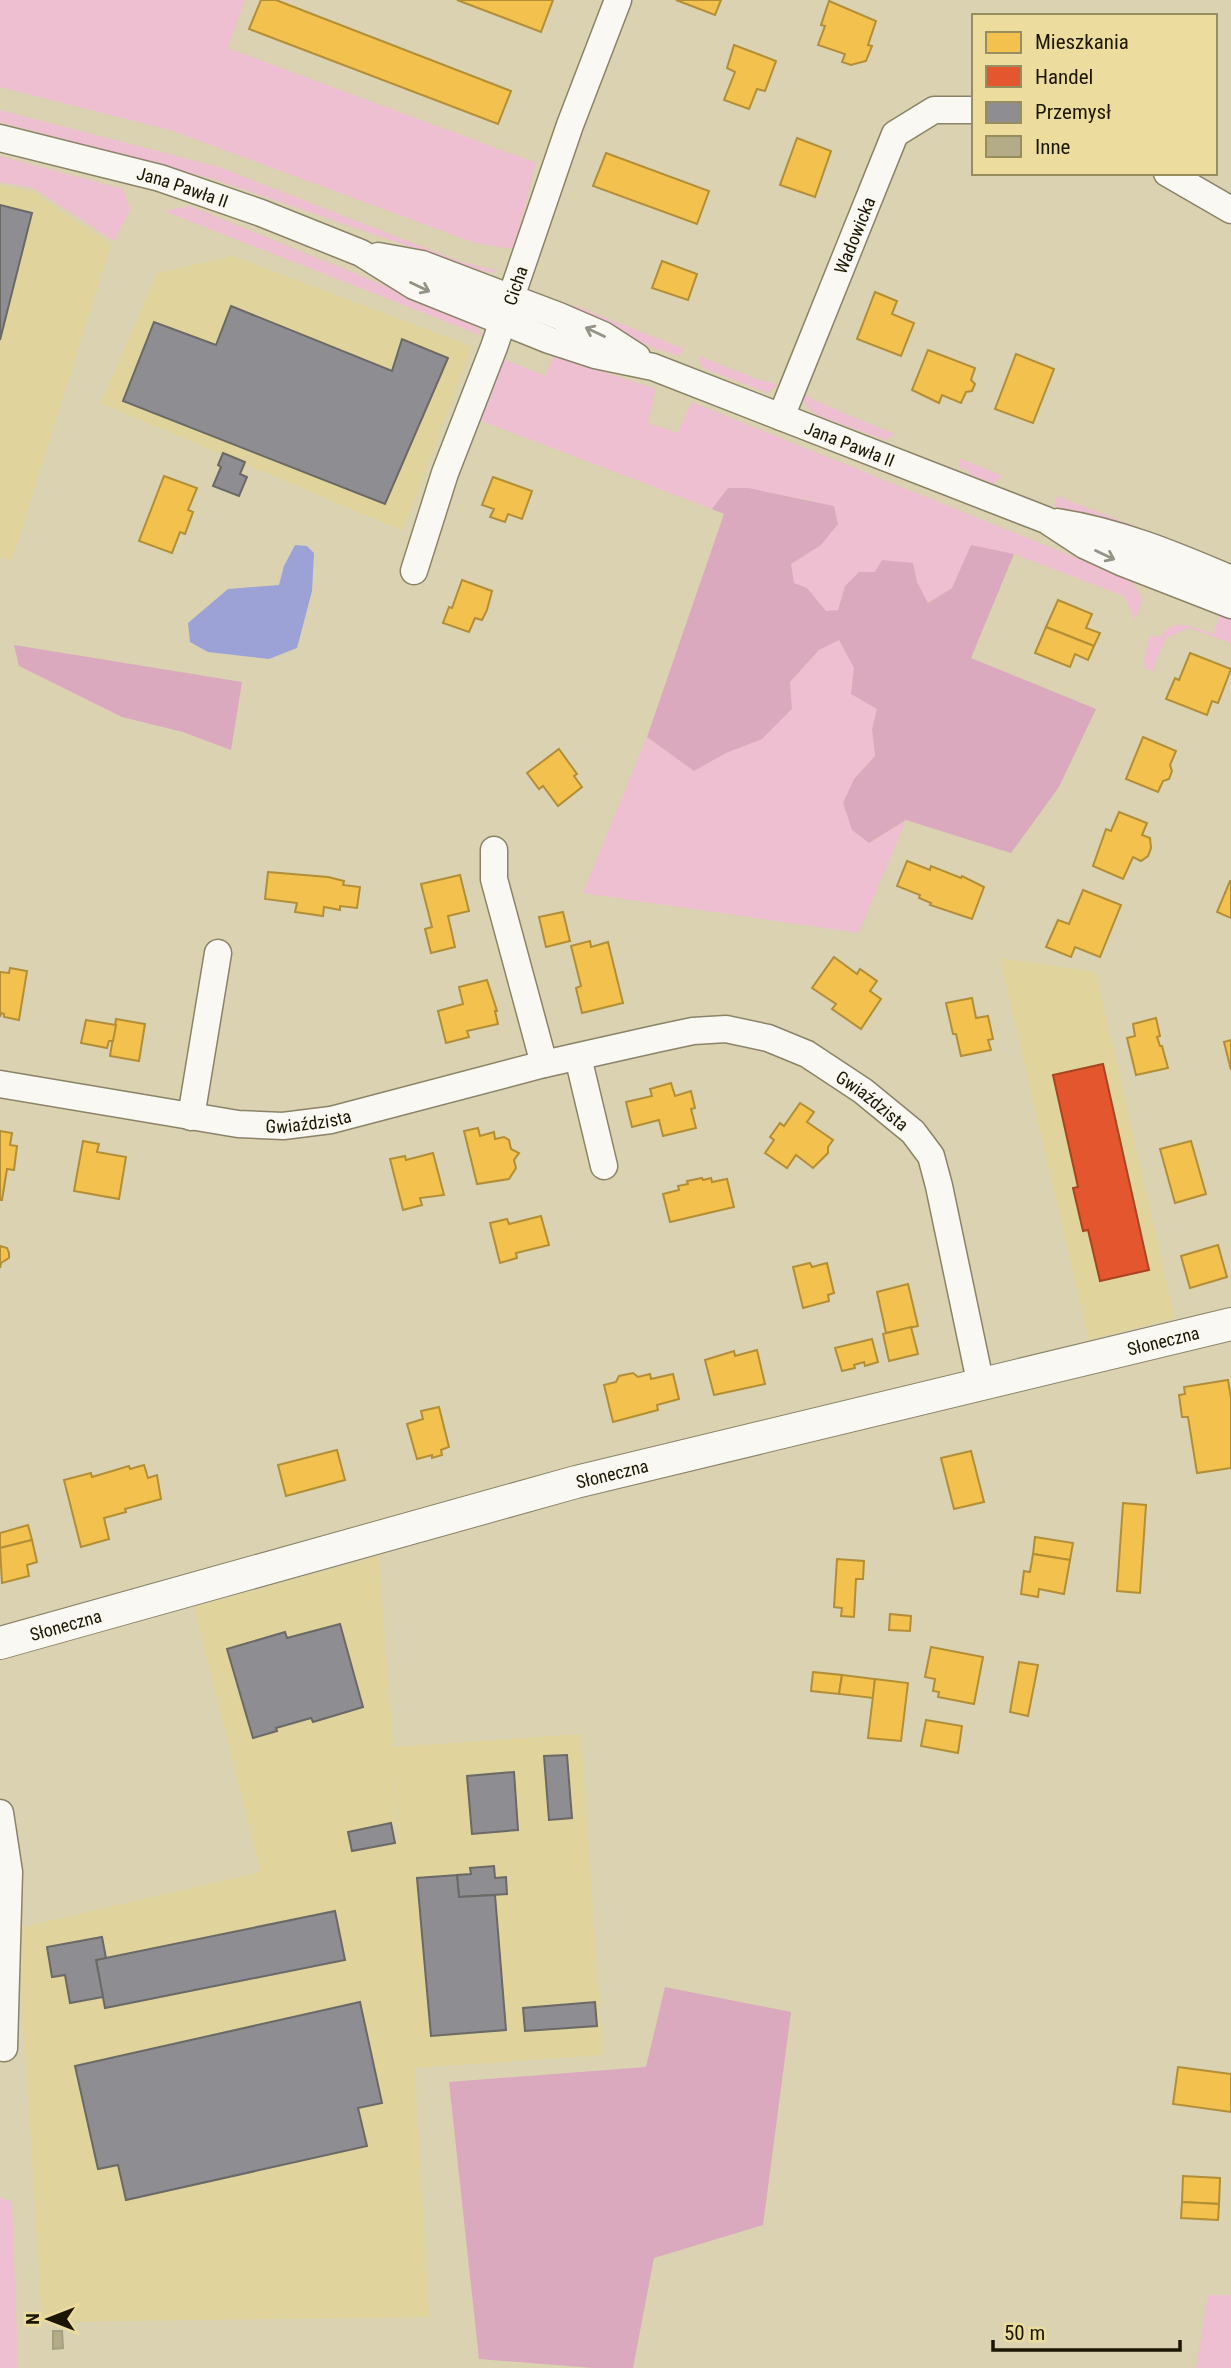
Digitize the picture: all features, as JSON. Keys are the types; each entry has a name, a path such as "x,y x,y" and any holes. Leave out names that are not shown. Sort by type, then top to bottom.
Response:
{"street":[{"name":"Cicha","path":"414,571 445,473 570,125 618,0"},
{"name":"Wadowicka","path":"781,417 895,134 934,110 972,110"},
{"name":"Jana Pawła II","path":"0,138 160,178 208,193 361,253 422,264 506,309 603,335 653,367 1046,520 1084,545 1122,564 1231,605"},
{"path":"1170,175 1231,210"},
{"name":"Jana Pawła II","path":"1046,520 1090,527 1231,579"},
{"path":"494,850 494,879 544,1064"},
{"path":"191,1117 218,953"},
{"name":"Gwiaździsta","path":"0,1084 238,1124 283,1126 331,1120 544,1064 693,1031 726,1029 768,1038 807,1054 889,1111 913,1132 931,1156 981,1386"},
{"path":"578,1057 604,1166"},
{"name":"Słoneczna","path":"0,1643 576,1482 1231,1324"},
{"path":"0,1814 9,1872 4,2048"}],"shaded area":[{"path":"0,0 245,0 228,48 536,163 514,249 475,243 173,131 0,87"},
{"path":"0,110 219,167 462,262 499,271 491,273 460,264 213,179 0,122"},
{"path":"0,156 123,189 130,210 114,241 33,188 0,182"},
{"path":"0,185 32,192 111,245 12,560 0,557"},
{"path":"190,206 474,322 483,336 164,211"},
{"path":"233,256 472,346 403,531 101,403 157,273"},
{"path":"574,305 684,349 679,356 654,348 570,311"},
{"path":"554,355 656,389 648,423 677,433 692,402 1131,580 1143,600 1135,621 1124,596 1014,554 971,546 952,588 927,603 917,582 913,564 875,572 845,586 838,610 826,611 807,588 794,583 791,564 821,545 811,500 728,488 712,509 479,420 498,357 545,376"},
{"path":"700,356 759,380 779,384 767,393 703,368 699,362"},
{"path":"801,392 820,403 895,434 885,440 817,415 804,403"},
{"path":"959,458 1002,476 994,484 971,475 968,470 959,468"},
{"path":"728,488 748,488 834,506 838,524 821,545 791,564 794,583 807,588 826,611 838,610 845,586 859,572 875,572 882,560 913,563 917,582 928,603 952,588 971,545 1014,554 971,658 1096,709 1059,787 1011,853 906,820 869,843 852,830 843,803 854,779 875,756 872,729 877,709 851,694 854,668 839,640 819,650 790,682 792,709 762,739 726,753 694,771 647,737 724,514 712,509"},
{"path":"1057,496 1221,559 1219,564 1065,511 1054,505"},
{"path":"1220,614 1231,618 1231,643 1189,628 1166,638 1153,671 1145,668 1144,658 1150,635 1161,637 1171,627 1178,625 1213,634"},
{"path":"839,640 854,668 851,694 877,709 872,729 875,756 854,779 870,843 906,820 859,933 583,893 647,737 694,771 792,709 790,682 819,650"},
{"path":"14,645 242,682 231,750 183,732 122,717 19,666"},
{"path":"1000,958 1096,972 1175,1318 1089,1340"},
{"path":"379,1556 393,1747 581,1734 603,2055 415,2068 429,2317 42,2322 18,1928 261,1872 194,1607","holes":["394,1768 399,1840 395,1840"]},
{"path":"665,1987 791,2012 763,2225 654,2258 633,2368 594,2368 479,2359 449,2082 646,2067"},
{"path":"0,2197 12,2202 18,2368 0,2368"},
{"path":"1208,2295 1231,2295 1231,2368 1196,2368"}],"water":[{"path":"295,545 307,546 314,553 312,591 297,648 269,659 208,652 190,642 188,623 228,589 279,585 284,566"}],"building: Mieszkania":[{"path":"261,0 276,0 511,91 498,124 249,29"},
{"path":"457,0 553,0 541,32"},
{"path":"676,0 721,0 715,15"},
{"path":"829,1 876,21 868,45 872,46 866,61 851,65 842,62 845,54 818,45 825,26 821,25"},
{"path":"734,45 776,61 765,91 757,89 749,109 724,100 735,72 727,68"},
{"path":"797,138 831,151 815,197 780,185"},
{"path":"606,153 709,191 697,224 593,186"},
{"path":"662,261 697,274 688,300 652,288"},
{"path":"875,292 897,301 892,314 914,323 901,356 857,339"},
{"path":"928,350 975,368 971,380 975,384 972,391 966,392 961,403 942,395 939,403 912,390"},
{"path":"1016,354 1054,369 1033,423 995,409"},
{"path":"164,476 197,488 188,510 193,512 185,534 180,532 172,553 139,541"},
{"path":"493,477 532,491 522,519 508,514 505,522 490,517 494,509 482,505"},
{"path":"462,580 492,591 482,620 475,618 469,632 443,623 449,607 452,608"},
{"path":"1058,600 1092,614 1086,628 1100,633 1094,646 1046,627"},
{"path":"1046,627 1094,646 1088,660 1075,654 1070,667 1035,653"},
{"path":"1190,653 1231,669 1218,703 1212,701 1207,715 1166,699 1175,678 1179,680"},
{"path":"1143,737 1176,751 1170,765 1172,771 1169,779 1163,781 1158,792 1126,779"},
{"path":"559,749 577,774 574,776 582,787 558,806 543,786 539,789 527,773"},
{"path":"1119,812 1147,823 1142,835 1150,838 1151,848 1148,856 1141,861 1133,857 1123,879 1093,866 1106,829 1111,831"},
{"path":"907,861 930,870 931,866 961,878 962,876 984,887 972,919 930,905 931,903 919,898 920,895 897,886"},
{"path":"268,872 328,877 344,881 343,885 360,887 357,908 340,906 340,910 324,907 323,916 295,912 297,903 265,899"},
{"path":"460,875 469,911 448,916 455,947 431,953 425,929 432,927 421,884"},
{"path":"1231,881 1231,918 1217,912"},
{"path":"1083,890 1121,905 1100,957 1075,947 1071,957 1046,947 1058,920 1069,924"},
{"path":"563,912 570,941 546,947 539,917"},
{"path":"590,941 591,947 608,942 623,1003 582,1013 576,988 581,986 571,946"},
{"path":"834,957 857,974 860,969 877,981 870,991 881,999 861,1029 832,1009 836,1004 812,988"},
{"path":"10,968 27,971 19,1020 4,1017 1,1013 0,1017 0,972 9,973"},
{"path":"487,980 497,1011 498,1024 467,1031 469,1037 446,1043 438,1011 463,1004 459,987"},
{"path":"972,998 976,1018 988,1016 993,1039 988,1040 991,1050 961,1056 946,1003"},
{"path":"1156,1018 1160,1036 1157,1037 1168,1068 1136,1075 1127,1038 1135,1036 1133,1024"},
{"path":"116,1019 145,1024 139,1061 110,1056"},
{"path":"86,1020 116,1025 113,1041 109,1041 107,1048 81,1043"},
{"path":"1231,1040 1231,1070 1224,1042"},
{"path":"671,1083 675,1096 691,1091 695,1108 691,1109 696,1128 663,1136 659,1120 632,1127 626,1102 652,1096 650,1089"},
{"path":"800,1103 814,1112 807,1122 833,1140 828,1147 828,1153 813,1168 796,1155 787,1168 765,1153 774,1140 770,1137 780,1123 784,1126"},
{"path":"478,1128 480,1136 494,1132 495,1139 504,1137 509,1140 511,1149 519,1153 514,1160 516,1168 509,1179 477,1184 464,1131"},
{"path":"0,1131 12,1133 10,1145 17,1146 14,1170 7,1169 2,1200 0,1200"},
{"path":"83,1141 99,1144 97,1152 126,1157 119,1199 74,1191"},
{"path":"1191,1141 1206,1194 1175,1203 1160,1149"},
{"path":"433,1153 444,1195 420,1198 422,1205 403,1210 390,1159 405,1156 406,1160"},
{"path":"711,1178 712,1182 727,1179 734,1207 670,1222 663,1194 679,1190 678,1186 688,1184 687,1181"},
{"path":"541,1216 549,1245 516,1253 517,1258 500,1263 490,1223 507,1219 509,1224"},
{"path":"1218,1245 1227,1277 1190,1288 1181,1256"},
{"path":"0,1246 7,1248 9,1258 1,1263 0,1268"},
{"path":"810,1263 812,1267 827,1263 834,1293 828,1295 829,1301 803,1308 793,1267"},
{"path":"908,1284 918,1326 886,1333 877,1292"},
{"path":"911,1327 918,1354 889,1361 883,1334"},
{"path":"872,1339 878,1362 865,1366 864,1362 854,1365 855,1368 842,1371 835,1348"},
{"path":"757,1350 765,1384 714,1395 705,1360 734,1351 735,1356"},
{"path":"633,1373 638,1377 650,1374 651,1379 673,1374 679,1399 657,1405 658,1410 613,1422 604,1385 616,1382 619,1376"},
{"path":"1228,1380 1231,1398 1231,1468 1197,1473 1188,1417 1182,1417 1179,1395 1185,1394 1184,1387"},
{"path":"439,1407 449,1447 441,1450 442,1455 417,1459 407,1424 423,1419 421,1411"},
{"path":"337,1450 345,1480 286,1496 278,1465"},
{"path":"971,1451 984,1502 954,1509 941,1458"},
{"path":"144,1465 148,1478 157,1475 161,1499 104,1518 109,1539 81,1547 64,1480 91,1473 92,1477 129,1466 130,1469"},
{"path":"1123,1503 1146,1505 1140,1593 1117,1591"},
{"path":"28,1525 32,1540 0,1548 0,1533"},
{"path":"1035,1537 1073,1543 1070,1560 1033,1554"},
{"path":"32,1540 37,1562 27,1565 29,1576 2,1583 0,1548"},
{"path":"1033,1554 1070,1560 1064,1594 1039,1589 1038,1597 1021,1594 1024,1571 1030,1572"},
{"path":"837,1559 864,1561 863,1579 856,1579 854,1617 841,1616 842,1608 834,1607"},
{"path":"890,1614 911,1616 910,1631 889,1630"},
{"path":"931,1647 983,1657 974,1704 938,1697 939,1692 933,1691 935,1679 925,1677"},
{"path":"1019,1662 1038,1665 1028,1716 1010,1712"},
{"path":"813,1672 842,1675 839,1694 811,1691"},
{"path":"842,1675 875,1679 873,1698 839,1694"},
{"path":"875,1679 908,1683 901,1741 868,1738"},
{"path":"926,1720 962,1726 958,1753 921,1746"},
{"path":"1178,2067 1231,2074 1231,2112 1173,2104"},
{"path":"1183,2176 1220,2178 1219,2204 1182,2202"},
{"path":"1182,2202 1219,2204 1218,2220 1181,2218"}],"building: Handel":[{"path":"1103,1064 1149,1270 1100,1281 1088,1230 1083,1231 1073,1188 1078,1187 1053,1075"}],"building: Przemysł":[{"path":"0,205 32,213 0,340"},
{"path":"231,306 392,371 402,339 448,358 385,504 123,401 154,322 216,345"},
{"path":"223,453 245,462 240,474 247,477 239,496 213,486 221,467 218,465"},
{"path":"340,1624 363,1707 313,1722 311,1718 253,1738 227,1649 285,1632 287,1638"},
{"path":"567,1755 572,1818 549,1820 544,1756"},
{"path":"514,1772 518,1830 472,1834 467,1776"},
{"path":"391,1823 395,1843 352,1851 348,1832"},
{"path":"494,1866 495,1878 506,1877 507,1894 459,1897 457,1875 471,1874 470,1868"},
{"path":"457,1875 459,1897 495,1895 506,2030 431,2036 417,1878"},
{"path":"335,1911 345,1960 105,2008 96,1960"},
{"path":"102,1937 106,1958 96,1960 103,1997 70,2003 65,1975 52,1977 47,1947"},
{"path":"360,2002 382,2103 358,2108 367,2146 126,2200 118,2165 98,2169 75,2066"},
{"path":"595,2002 597,2026 525,2031 523,2008"}],"building: Inne":[{"path":"53,2331 62,2331 63,2348 53,2349"}]}
